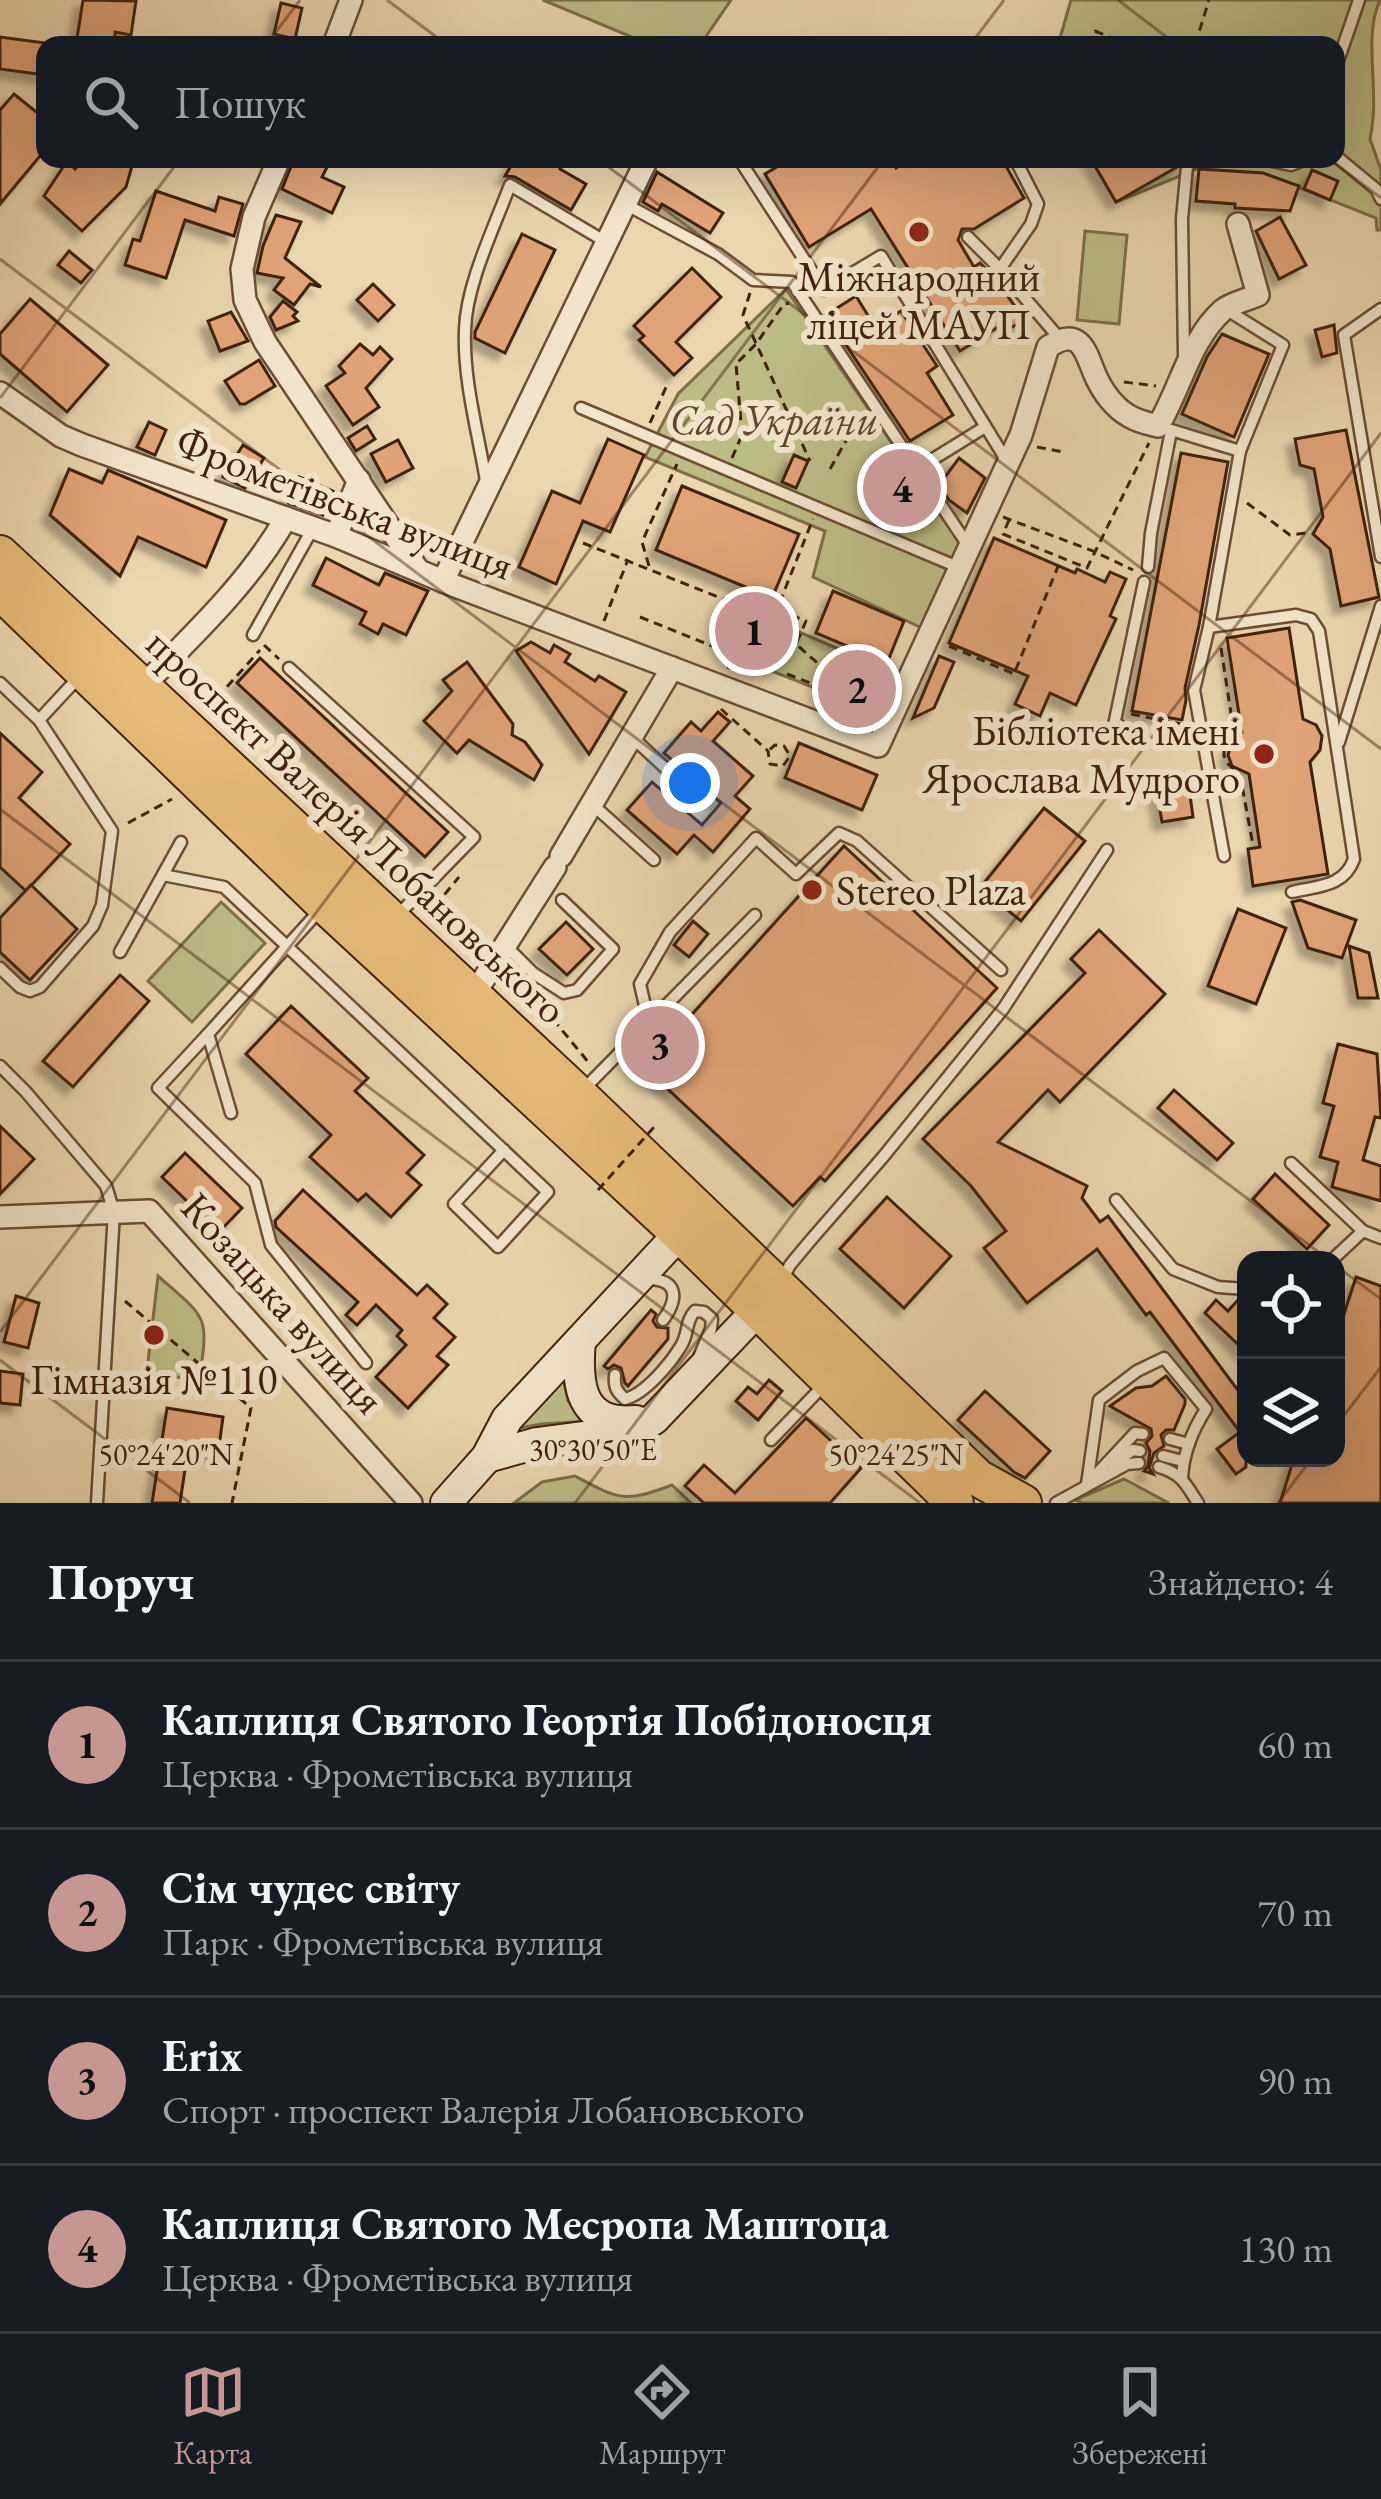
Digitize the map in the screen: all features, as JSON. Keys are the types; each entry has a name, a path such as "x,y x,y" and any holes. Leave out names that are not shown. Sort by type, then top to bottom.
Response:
{"main road":[{"name":"проспект Валерія Лобановського","path":"0,554 142,687 336,892 391,922 473,996 588,1084 690,1222"},
{"name":"проспект Валерія Лобановського","path":"0,591 336,892 769,1298 978,1478 1023,1503"},
{"name":"проспект Валерія Лобановського","path":"769,1298 830,1379 956,1503"}],"street":[{"path":"337,36 351,0"},
{"path":"275,168 254,217 242,269 245,300 265,342 416,568"},
{"path":"443,581 643,168"},
{"path":"887,725 1013,453 1048,347 1060,339 1074,340 1087,350 1098,381 1115,405 1136,421 1164,428 1184,372 1203,337 1224,309 1258,295 1238,224"},
{"name":"Фрометівська вулиця","path":"0,393 61,436 336,536 878,746 887,725"},
{"path":"336,536 359,480"},
{"path":"142,687 250,573 286,518"},
{"path":"473,996 672,668"},
{"name":"Козацька вулиця","path":"0,1217 149,1211 411,1503"},
{"path":"446,1503 487,1457 507,1419 690,1222"},
{"path":"487,1457 537,1443 636,1430 654,1419 769,1298"},
{"path":"580,1342 577,1377 586,1402 602,1417 623,1422 654,1419"}],"lane":[{"path":"1345,41 1359,0"},
{"path":"1345,164 1381,200"},
{"path":"745,168 824,290 881,256 986,427 1013,453"},
{"path":"1000,269 1031,224 1038,204 1020,168"},
{"path":"1184,372 1182,219 1187,168"},
{"path":"487,489 464,328 474,284 510,185 606,242"},
{"path":"625,205 718,254 754,280 792,282 917,469 965,558"},
{"path":"968,236 1060,339"},
{"path":"1224,309 1283,345 1240,451 1194,690 1224,856"},
{"path":"1381,309 1344,334 1381,557"},
{"path":"581,408 817,510 965,558"},
{"path":"917,469 986,427"},
{"path":"1120,719 1114,724 1151,533 1164,428 1240,451"},
{"path":"253,635 313,528"},
{"path":"1338,745 1381,606"},
{"path":"1209,627 1296,614 1310,619 1319,631 1354,859 1340,881 1292,892"},
{"path":"289,668 474,837 391,922"},
{"path":"40,720 85,671"},
{"path":"0,683 40,720 112,831 102,904 93,926 40,987 30,991 20,987 0,968"},
{"path":"631,737 701,801"},
{"path":"592,804 654,860"},
{"path":"649,1022 640,983 670,932 756,838 796,874 839,833 856,841 1001,970"},
{"path":"120,952 181,842"},
{"path":"769,1298 810,1240 1004,1009 1108,850"},
{"path":"163,875 224,886 288,946 504,1150 548,1192 498,1247 454,1204 504,1150"},
{"path":"336,892 158,1088 255,1183 271,1245 366,1363"},
{"path":"499,954 564,993 577,990 613,949 562,900"},
{"path":"588,1084 755,915"},
{"path":"208,1034 231,1113"},
{"path":"0,1066 106,1186 114,1212 97,1503"},
{"path":"1291,1163 1363,1231 1381,1238"},
{"path":"1116,1200 1173,1269 1218,1287 1237,1288"},
{"path":"1342,1251 1363,1231"},
{"path":"638,1279 654,1278 672,1288 674,1298 662,1319"},
{"path":"616,1375 617,1392 625,1399 640,1395 682,1345 688,1316 704,1312 712,1318 711,1329 686,1387"},
{"path":"1087,1484 1099,1400 1165,1358 1206,1409 1183,1461 1183,1479"},
{"path":"771,1440 830,1379"},
{"path":"1087,1484 1135,1433 1143,1434"},
{"path":"1171,1439 1189,1444"},
{"path":"1056,1503 1133,1450 1139,1457"},
{"path":"1183,1461 1161,1462 1183,1479 1198,1503"}],"path":[{"path":"1198,36 1209,0"},
{"path":"754,280 743,315 810,461"},
{"path":"729,465 742,435 736,364 784,304 804,300"},
{"path":"1134,382 1166,388"},
{"path":"644,435 668,385"},
{"path":"830,469 870,398"},
{"path":"742,435 790,417"},
{"path":"1009,520 1003,534 1087,568 1164,428"},
{"path":"650,570 642,542 682,452"},
{"path":"1013,453 1063,452"},
{"path":"1233,492 1290,536 1306,533"},
{"path":"583,543 773,619 817,510"},
{"path":"986,511 1143,574"},
{"path":"947,645 1014,674 1062,558"},
{"path":"609,609 628,561"},
{"path":"726,675 750,610"},
{"path":"776,610 806,621 796,644 887,725"},
{"path":"640,617 734,655"},
{"path":"253,635 289,668"},
{"path":"217,698 264,645"},
{"path":"1221,650 1234,733 1224,756 1240,775 1253,844"},
{"path":"824,669 894,668"},
{"path":"788,680 787,674 812,684 808,688"},
{"path":"715,704 766,749 770,764 783,766 790,756 784,746"},
{"path":"1120,719 1200,724"},
{"path":"784,746 787,738"},
{"path":"766,749 784,746"},
{"path":"112,831 178,794"},
{"path":"435,906 459,877"},
{"path":"499,954 556,1024 588,1084"},
{"path":"598,1190 654,1127"},
{"path":"110,1288 251,1408 232,1503"}],"green space":[{"path":"543,0 731,0 706,36 629,36"},
{"path":"1071,0 1380,0 1372,32 1370,139 1381,170 1381,230 1377,230 1376,218 1263,173 1197,169 1116,202 1096,168 1345,168 1345,36 1061,36"},
{"path":"1085,231 1127,235 1119,324 1077,320"},
{"name":"Сад України","path":"786,289 961,544 922,628 813,577 825,531 645,457 678,394"},
{"path":"792,629 902,676 881,726 847,712 850,702 774,672"},
{"path":"221,902 265,943 192,1022 148,981"},
{"path":"158,1276 201,1320 204,1343 199,1382 147,1370"},
{"path":"562,1374 568,1401 588,1421 510,1430"},
{"path":"575,1476 622,1496 672,1485 691,1503 514,1503 542,1482"},
{"path":"1124,1479 1169,1503 1075,1500"}],"building":[{"path":"83,0 136,1 131,35 77,36"},
{"path":"281,3 302,8 296,36 274,34"},
{"path":"0,37 36,42 36,74 0,69"},
{"path":"14,94 36,112 36,161 0,204 0,110"},
{"path":"62,168 131,168 126,187 82,231 44,196"},
{"path":"290,168 326,168 322,177 344,187 332,213 282,189"},
{"path":"510,168 561,168 586,184 571,210 515,177 505,176"},
{"path":"775,168 1007,168 1024,198 974,229 962,229 958,240 974,267 980,263 993,276 1025,320 1010,328 1006,322 960,351 871,209 809,247 765,174"},
{"path":"1096,168 1175,168 1116,202"},
{"path":"1199,169 1263,173 1299,186 1290,211 1235,208 1235,204 1196,201"},
{"path":"1312,170 1338,181 1330,200 1304,189"},
{"path":"657,172 723,213 710,233 662,204 658,211 643,202"},
{"path":"156,191 215,211 219,197 243,204 234,236 185,220 166,278 125,265 133,239 140,241"},
{"path":"276,215 301,222 285,258 321,287 310,284 294,305 274,290 283,278 257,273"},
{"path":"1280,217 1306,265 1279,279 1256,231"},
{"path":"522,234 555,250 505,353 475,338 475,332"},
{"path":"69,251 92,270 81,283 58,265"},
{"path":"692,268 721,297 676,342 692,358 674,375 639,340 644,336 634,326"},
{"path":"373,284 394,305 378,321 357,300"},
{"path":"856,296 875,327 901,311 937,366 927,373 953,415 910,441 826,315"},
{"path":"30,299 108,365 67,412 0,354 0,334"},
{"path":"283,301 297,312 293,316 298,321 276,330 270,317"},
{"path":"231,312 248,341 220,351 208,321"},
{"path":"1334,325 1337,353 1322,357 1315,330"},
{"path":"1222,334 1269,354 1234,437 1182,414"},
{"path":"360,344 373,355 380,347 392,359 366,388 379,407 353,425 326,386 345,373 339,366"},
{"path":"259,360 275,386 240,404 225,381"},
{"path":"149,422 166,430 155,455 137,447"},
{"path":"367,426 375,439 356,451 348,438"},
{"path":"1346,430 1379,597 1341,606 1330,549 1313,534 1323,517 1314,469 1300,465 1295,439"},
{"path":"608,439 644,455 610,532 583,521 556,584 519,567 552,491 580,503"},
{"path":"398,440 413,468 386,482 371,454"},
{"path":"243,445 264,458 245,488 223,477"},
{"path":"1181,453 1228,462 1182,720 1132,711"},
{"path":"794,455 808,461 796,488 782,482"},
{"path":"959,458 985,478 967,513 939,485"},
{"path":"69,469 102,483 108,470 226,520 206,567 138,537 120,576 50,515"},
{"path":"299,477 333,491 323,515 289,503"},
{"path":"682,486 799,534 772,598 656,550"},
{"path":"994,538 1075,573 1077,569 1105,582 1110,572 1126,579 1110,616 1116,619 1076,705 1050,693 1040,716 1015,704 1028,676 949,643"},
{"path":"326,558 379,585 385,573 428,591 406,635 383,624 378,634 360,624 366,612 313,585"},
{"path":"833,591 904,621 887,663 816,633"},
{"path":"1289,628 1303,719 1316,725 1322,736 1320,750 1310,762 1328,874 1253,886 1248,849 1260,847 1249,774 1232,766 1228,755 1232,742 1242,733 1227,638"},
{"path":"531,642 550,653 554,645 570,654 565,662 595,681 599,676 626,692 589,754 516,651"},
{"path":"939,656 954,662 934,708 913,718"},
{"path":"260,658 448,832 425,857 237,683"},
{"path":"467,662 513,724 512,735 525,742 542,765 534,780 469,740 457,753 424,721 452,691 443,680"},
{"path":"718,712 730,722 713,741 753,776 735,796 750,809 713,852 694,835 677,854 627,810 652,782 702,825 721,803 664,753 691,722 701,731"},
{"path":"0,733 42,772 19,798 70,844 26,891 0,867"},
{"path":"799,743 877,775 862,810 785,778"},
{"path":"1189,788 1193,817 1162,822 1157,793"},
{"path":"1044,808 1085,841 1021,921 980,888"},
{"path":"844,846 997,988 825,1181 820,1177 793,1206 642,1065"},
{"path":"31,885 77,929 30,980 0,952 0,918"},
{"path":"1300,900 1356,920 1342,958 1308,948 1292,902"},
{"path":"1238,909 1286,928 1256,1004 1208,986"},
{"path":"693,921 708,934 689,957 674,945"},
{"path":"566,922 593,949 567,975 539,949"},
{"path":"1099,930 1165,994 1060,1102 1048,1090 998,1142 1087,1186 1082,1198 1100,1222 1108,1216 1237,1389 1237,1428 1097,1249 1027,1303 984,1248 1006,1231 971,1186 923,1139 1085,973 1071,959"},
{"path":"1349,946 1369,953 1378,998 1358,998"},
{"path":"120,975 149,1001 73,1087 43,1061"},
{"path":"291,1006 368,1078 355,1091 424,1155 407,1173 421,1185 391,1217 366,1194 358,1201 310,1157 331,1135 246,1054"},
{"path":"1338,1044 1377,1054 1381,1118 1375,1117 1363,1160 1381,1166 1381,1201 1332,1187 1338,1162 1320,1157 1334,1106 1323,1103"},
{"path":"1174,1090 1233,1143 1217,1160 1158,1108"},
{"path":"0,1126 34,1159 0,1194"},
{"path":"185,1153 242,1208 219,1232 162,1177"},
{"path":"1275,1174 1329,1225 1307,1249 1253,1199"},
{"path":"303,1190 417,1295 427,1285 447,1304 434,1318 455,1337 437,1356 448,1365 408,1408 376,1377 406,1345 397,1336 402,1330 376,1305 357,1325 346,1315 358,1302 276,1227 275,1221"},
{"path":"887,1197 951,1256 904,1308 840,1249"},
{"path":"1356,1277 1381,1286 1381,1503 1280,1503 1291,1467 1345,1467 1345,1311"},
{"path":"16,1296 39,1303 28,1348 4,1342"},
{"path":"1216,1300 1228,1311 1237,1301 1237,1343 1205,1313"},
{"path":"651,1310 657,1327 668,1328 668,1339 628,1386 621,1368 604,1366"},
{"path":"0,1371 23,1374 20,1405 0,1403"},
{"path":"1166,1376 1185,1404 1174,1430 1161,1435 1164,1446 1154,1453 1149,1468 1153,1474 1144,1471 1151,1429 1110,1406"},
{"path":"769,1380 782,1391 758,1420 736,1401 748,1387 757,1394"},
{"path":"985,1391 1050,1451 1025,1478 958,1420"},
{"path":"167,1408 223,1417 218,1454 188,1449 180,1503 152,1503"},
{"path":"806,1418 861,1468 830,1503 704,1503 685,1486 704,1465 735,1493"},
{"path":"1237,1434 1237,1467 1246,1467 1236,1474 1217,1449"}],"place":[{"name":"Міжнародний ліцей МАУП","path":"919,232"},
{"name":"Каплиця Святого Месропа Маштоца","path":"902,488"},
{"name":"Каплиця Святого Георгія Побідоносця","path":"754,631"},
{"name":"Сім чудес світу","path":"857,689"},
{"name":"Бібліотека імені Ярослава Мудрого","path":"1264,754"},
{"name":"Stereo Plaza","path":"812,890"},
{"name":"Erix","path":"660,1045"},
{"name":"Гімназія №110","path":"154,1335"}]}
